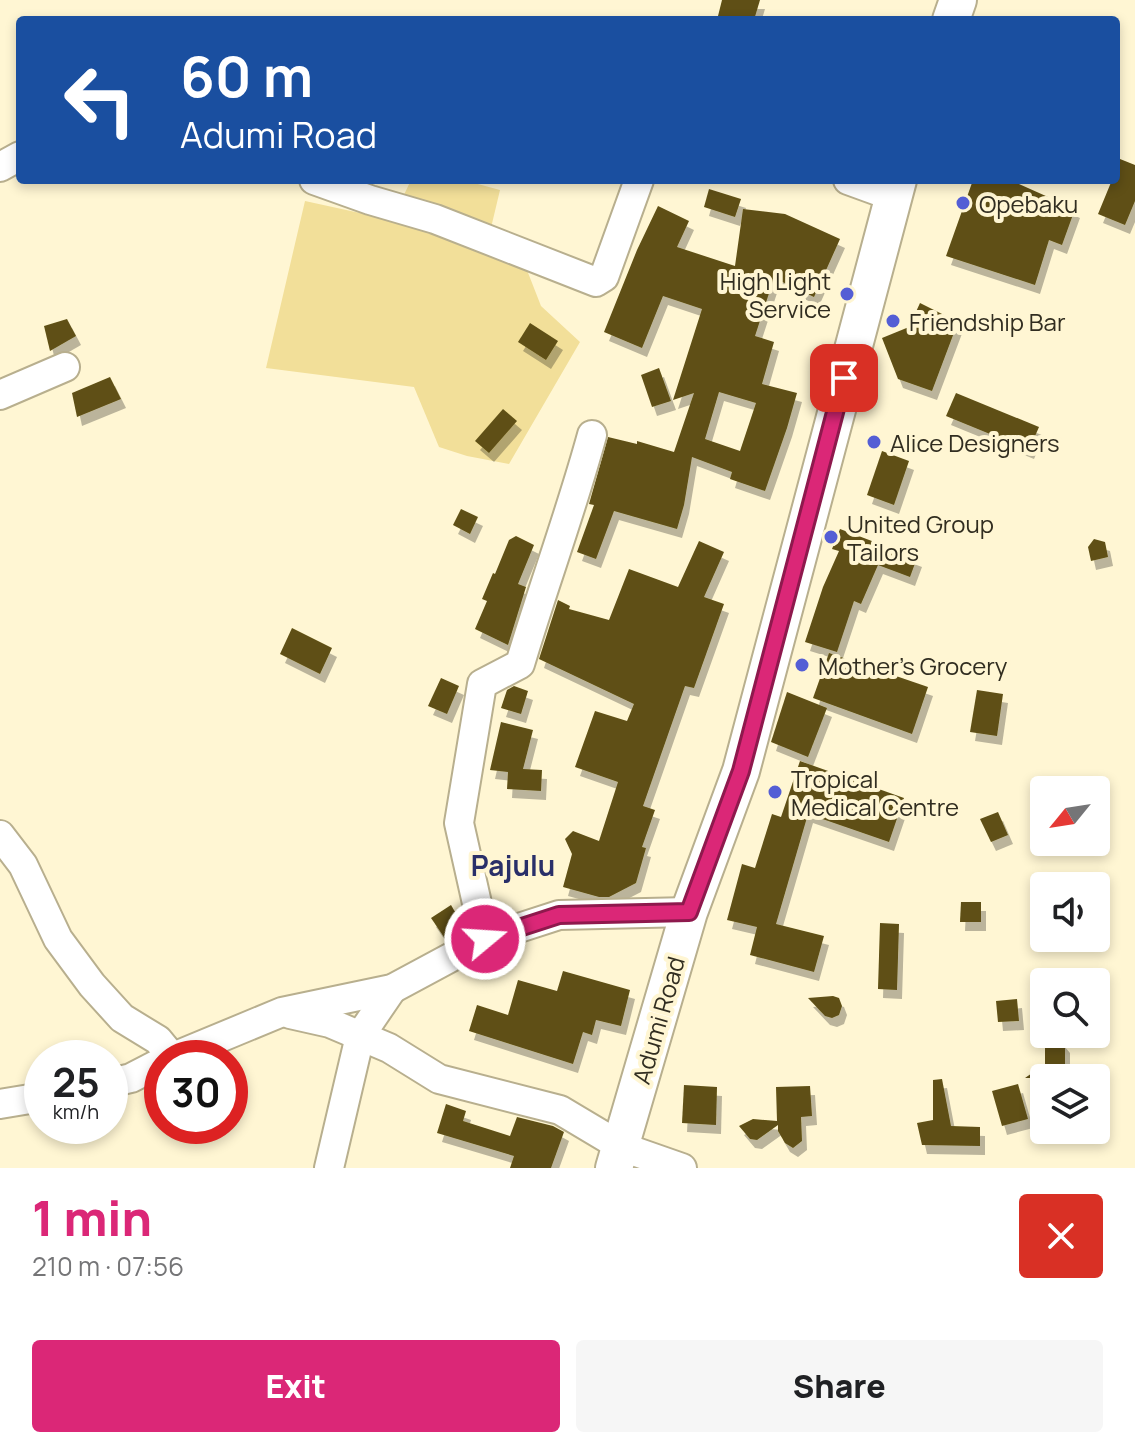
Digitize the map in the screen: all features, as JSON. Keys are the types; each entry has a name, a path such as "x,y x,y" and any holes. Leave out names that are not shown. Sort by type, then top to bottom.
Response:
{"main road":[{"name":"Adumi Road","path":"618,1158 689,912 741,771 895,188"}],"street":[{"path":"325,184 435,219 596,282 604,277 638,184"},
{"path":"872,184 895,188"},
{"path":"0,395 65,367"},
{"path":"485,939 459,823 482,684 520,664 592,435"},
{"path":"0,835 23,865 58,939 92,985 122,1018 158,1040"},
{"path":"214,1040 282,1012 392,989 485,939 559,915 689,912"},
{"path":"329,1168 360,1036 392,989"},
{"path":"282,1012 330,1023 408,1058 439,1079 560,1110 618,1158 682,1168"},
{"path":"0,1104 24,1100"}],"shaded area":[{"path":"409,184 478,184 500,190 490,232 525,265 541,306 580,342 509,464 439,447 414,387 266,368 305,201 392,220"}],"building":[{"path":"722,0 760,0 755,16 718,16"},
{"path":"1120,159 1135,165 1135,201 1125,225 1098,214 1110,184 1120,184"},
{"path":"972,184 1019,184 1075,209 1062,245 1049,240 1035,285 946,256"},
{"path":"709,189 741,199 735,217 704,207"},
{"path":"658,206 689,221 677,247 735,266 743,209 785,214 840,239 814,297 774,278 755,336 774,342 762,384 797,393 765,491 730,479 732,472 692,457 677,529 614,511 596,559 577,552 594,505 589,504 608,437 637,444 637,441 674,452 694,393 673,400 702,309 663,296 642,348 604,332","holes":["719,392 756,403 740,451 705,439"]},
{"path":"920,303 958,322 932,391 898,379 882,338 909,327"},
{"path":"67,319 76,336 50,351 44,326"},
{"path":"530,323 558,341 546,360 518,342"},
{"path":"659,368 671,401 652,407 641,375"},
{"path":"110,377 121,399 77,417 72,393"},
{"path":"956,393 1039,427 1029,450 946,416"},
{"path":"503,409 517,421 489,453 475,441"},
{"path":"882,451 909,461 894,505 867,495"},
{"path":"461,509 478,517 470,534 453,525"},
{"path":"840,529 917,558 910,577 878,565 861,604 854,601 837,652 805,642 839,551 832,549"},
{"path":"516,536 534,545 518,584 526,587 508,645 475,629 487,601 482,599 493,573 509,540"},
{"path":"1094,539 1105,542 1108,557 1091,561 1088,547"},
{"path":"699,541 724,552 704,597 724,604 694,688 685,686 643,806 655,810 642,847 646,848 636,883 609,897 563,887 572,854 565,839 573,831 599,841 618,782 575,767 595,711 627,721 634,704 539,659 558,600 570,606 569,609 609,620 629,569 678,587"},
{"path":"292,628 332,648 320,674 280,654"},
{"path":"829,653 928,687 912,734 813,698"},
{"path":"441,678 459,686 447,714 428,706"},
{"path":"514,686 528,691 521,714 501,708 507,690"},
{"path":"977,690 1003,694 997,736 970,732"},
{"path":"787,692 827,708 808,757 771,742"},
{"path":"501,722 533,730 523,769 542,770 541,791 507,789 508,772 490,770"},
{"path":"800,761 904,798 889,842 808,814 776,924 824,936 814,972 750,955 757,927 727,920 742,864 755,868 772,814 781,817"},
{"path":"998,812 1008,835 991,842 980,819"},
{"path":"961,902 981,902 981,922 960,922"},
{"path":"451,905 465,929 446,940 431,918"},
{"path":"880,923 899,924 897,990 878,989"},
{"path":"563,971 630,990 621,1026 596,1020 592,1035 583,1032 573,1064 469,1031 477,1005 508,1015 518,980 557,991"},
{"path":"808,998 839,998 842,1006 839,1015 832,1018 825,1016"},
{"path":"1017,999 1019,1021 998,1022 996,1001"},
{"path":"1045,1048 1065,1048 1065,1064 1045,1064"},
{"path":"942,1079 951,1126 980,1127 980,1146 922,1145 917,1123 933,1120 933,1080"},
{"path":"1018,1084 1028,1119 1002,1126 992,1091"},
{"path":"684,1085 717,1087 716,1125 682,1123"},
{"path":"810,1086 812,1116 801,1117 802,1141 793,1148 785,1143 778,1125 757,1140 750,1139 739,1126 753,1119 777,1121 776,1087"},
{"path":"446,1104 466,1111 463,1121 510,1136 517,1117 564,1132 551,1168 510,1168 514,1156 437,1133"}],"place":[{"name":"Opebaku","path":"963,203"},
{"name":"High Light Service","path":"847,294"},
{"name":"Friendship Bar","path":"893,321"},
{"name":"Alice Designers","path":"874,442"},
{"name":"United Group Tailors","path":"831,537"},
{"name":"Mother's Grocery","path":"802,665"},
{"name":"Tropical Medical Centre","path":"775,792"}],"district":[{"name":"Pajulu","path":"513,865"}],"route":[{"path":"485,939 559,915 689,912 741,771 844,378"}]}
